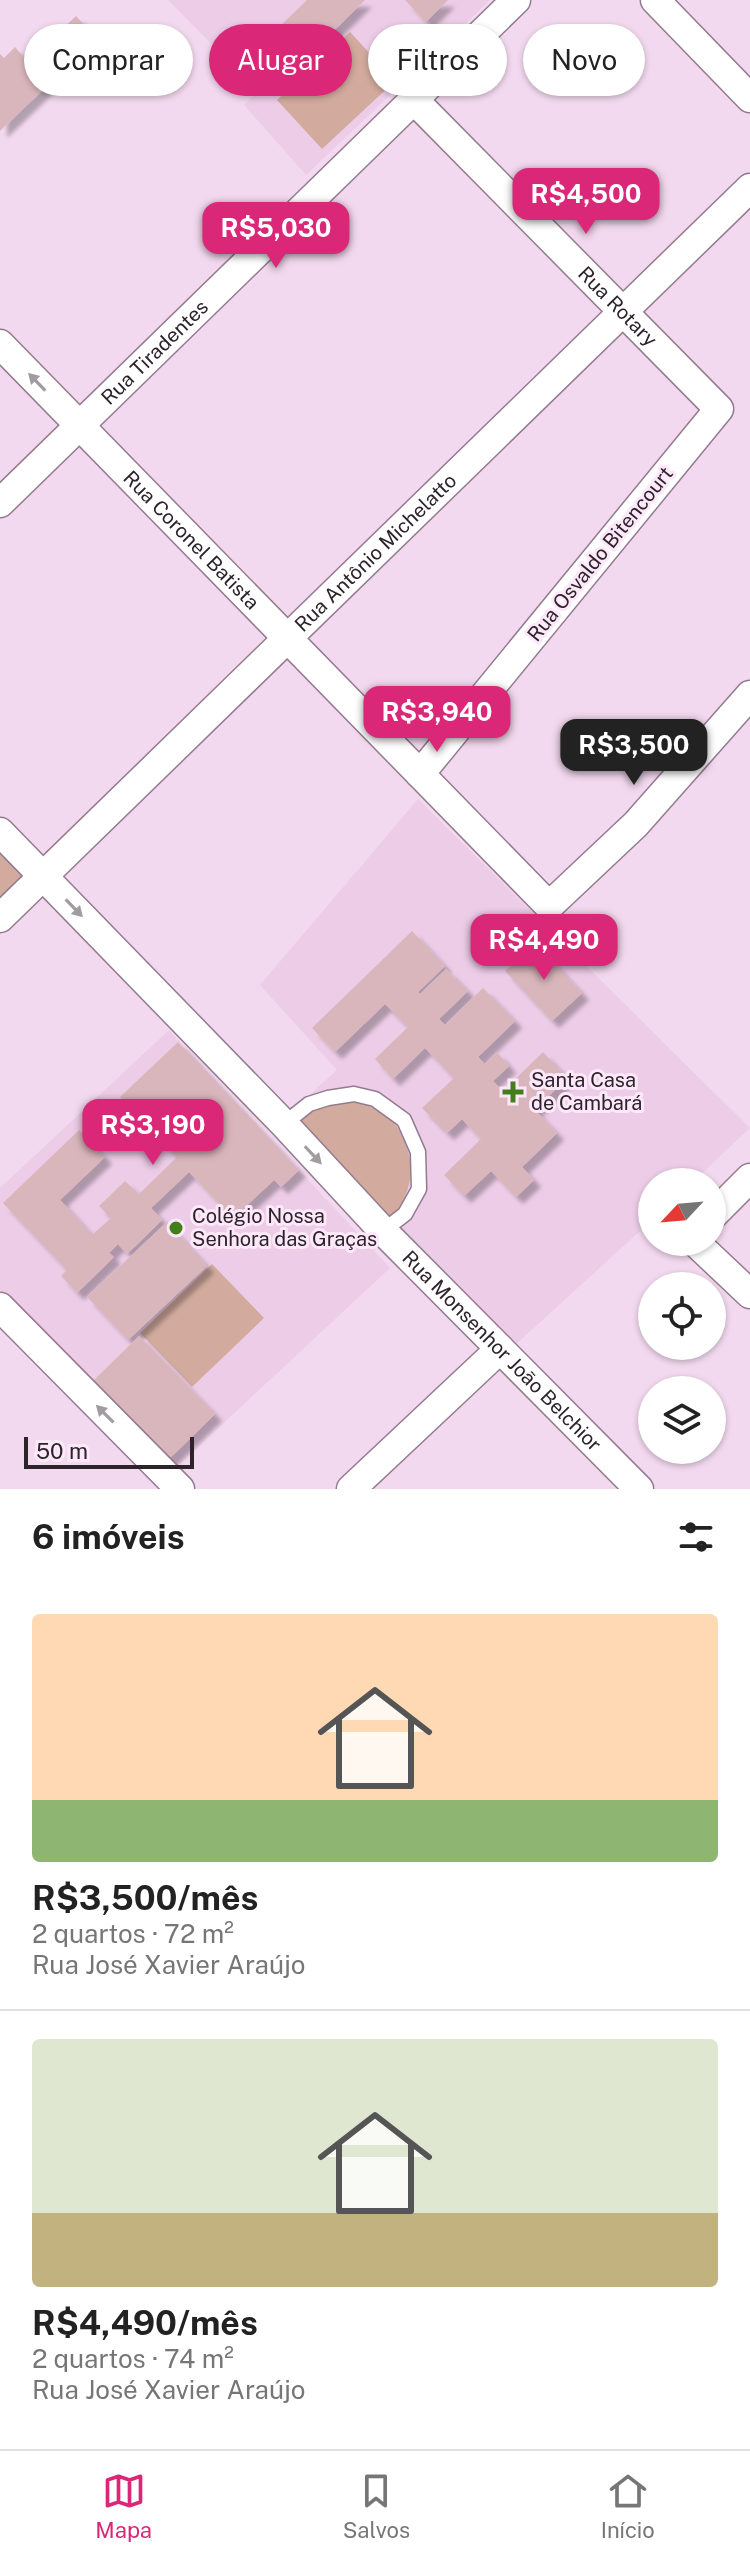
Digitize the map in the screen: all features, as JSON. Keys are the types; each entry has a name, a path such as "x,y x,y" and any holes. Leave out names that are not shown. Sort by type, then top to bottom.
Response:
{"street":[{"name":"Rua Tiradentes","path":"0,503 516,0"},
{"path":"655,0 750,98"},
{"name":"Rua Rotary","path":"414,100 719,409"},
{"name":"Rua Antônio Michelatto","path":"0,918 750,188"},
{"name":"Rua Coronel Batista","path":"0,344 549,906 636,824 750,695"},
{"name":"Rua Osvaldo Bitencourt","path":"420,774 719,409"},
{"name":"Rua Monsenhor João Belchior","path":"0,832 284,1124 383,1231 639,1489"},
{"path":"726,1202 750,1178"},
{"path":"710,1256 750,1294"},
{"path":"7,1326 180,1489"},
{"path":"351,1489 500,1349"}],"lane":[{"path":"284,1124 309,1104 354,1094 375,1099 404,1120 418,1152 419,1189 405,1214 383,1231"}],"shaded area":[{"path":"168,0 490,0 465,24 368,24 368,96 389,96 306,175 244,105 253,96 352,96 352,24 209,24 209,41"},
{"path":"352,34 368,52 368,96 379,96 322,149 277,100 281,96 352,96"},
{"name":"Santa Casa de Cambará","path":"418,799 750,1128 708,1168 638,1168 638,1233 512,1348 287,1115 337,1070 260,985"},
{"path":"0,838 37,876 0,912"},
{"name":"Colégio Nossa Senhora das Graças","path":"169,1030 390,1268 170,1473 0,1290 0,1188"},
{"path":"351,1099 375,1108 391,1119 408,1152 411,1175 405,1197 383,1226 289,1126 310,1106"},
{"path":"212,1264 264,1318 192,1387 140,1333"}],"building":[{"path":"307,0 365,0 341,24 282,24"},
{"path":"405,0 448,0 426,22"},
{"path":"76,16 84,24 68,24"},
{"path":"15,47 24,57 24,96 37,96 0,131 0,54 4,58"},
{"path":"412,931 445,966 418,992 420,994 446,969 468,991 439,1019 445,1025 483,988 515,1021 478,1057 485,1064 497,1052 509,1066 493,1081 503,1091 543,1052 567,1078 535,1110 557,1133 522,1167 534,1180 516,1197 491,1171 464,1196 444,1175 481,1139 462,1119 447,1133 422,1108 454,1078 425,1048 393,1079 375,1059 408,1027 385,1004 335,1052 312,1028"},
{"path":"535,943 582,993 552,1021 505,971"},
{"path":"178,1042 299,1170 281,1187 274,1180 233,1218 189,1172 151,1208 162,1220 127,1254 118,1244 109,1253 114,1257 77,1293 61,1276 67,1270 3,1203 79,1130 105,1157 60,1200 92,1235 111,1218 99,1206 125,1181 139,1194 177,1157 120,1097"},
{"path":"167,1222 207,1266 128,1340 87,1297"},
{"path":"139,1336 215,1414 166,1462 90,1384"}],"place":[{"name":"Santa Casa de Cambará","path":"513,1092"},
{"name":"Colégio Nossa Senhora das Graças","path":"176,1228"}]}
